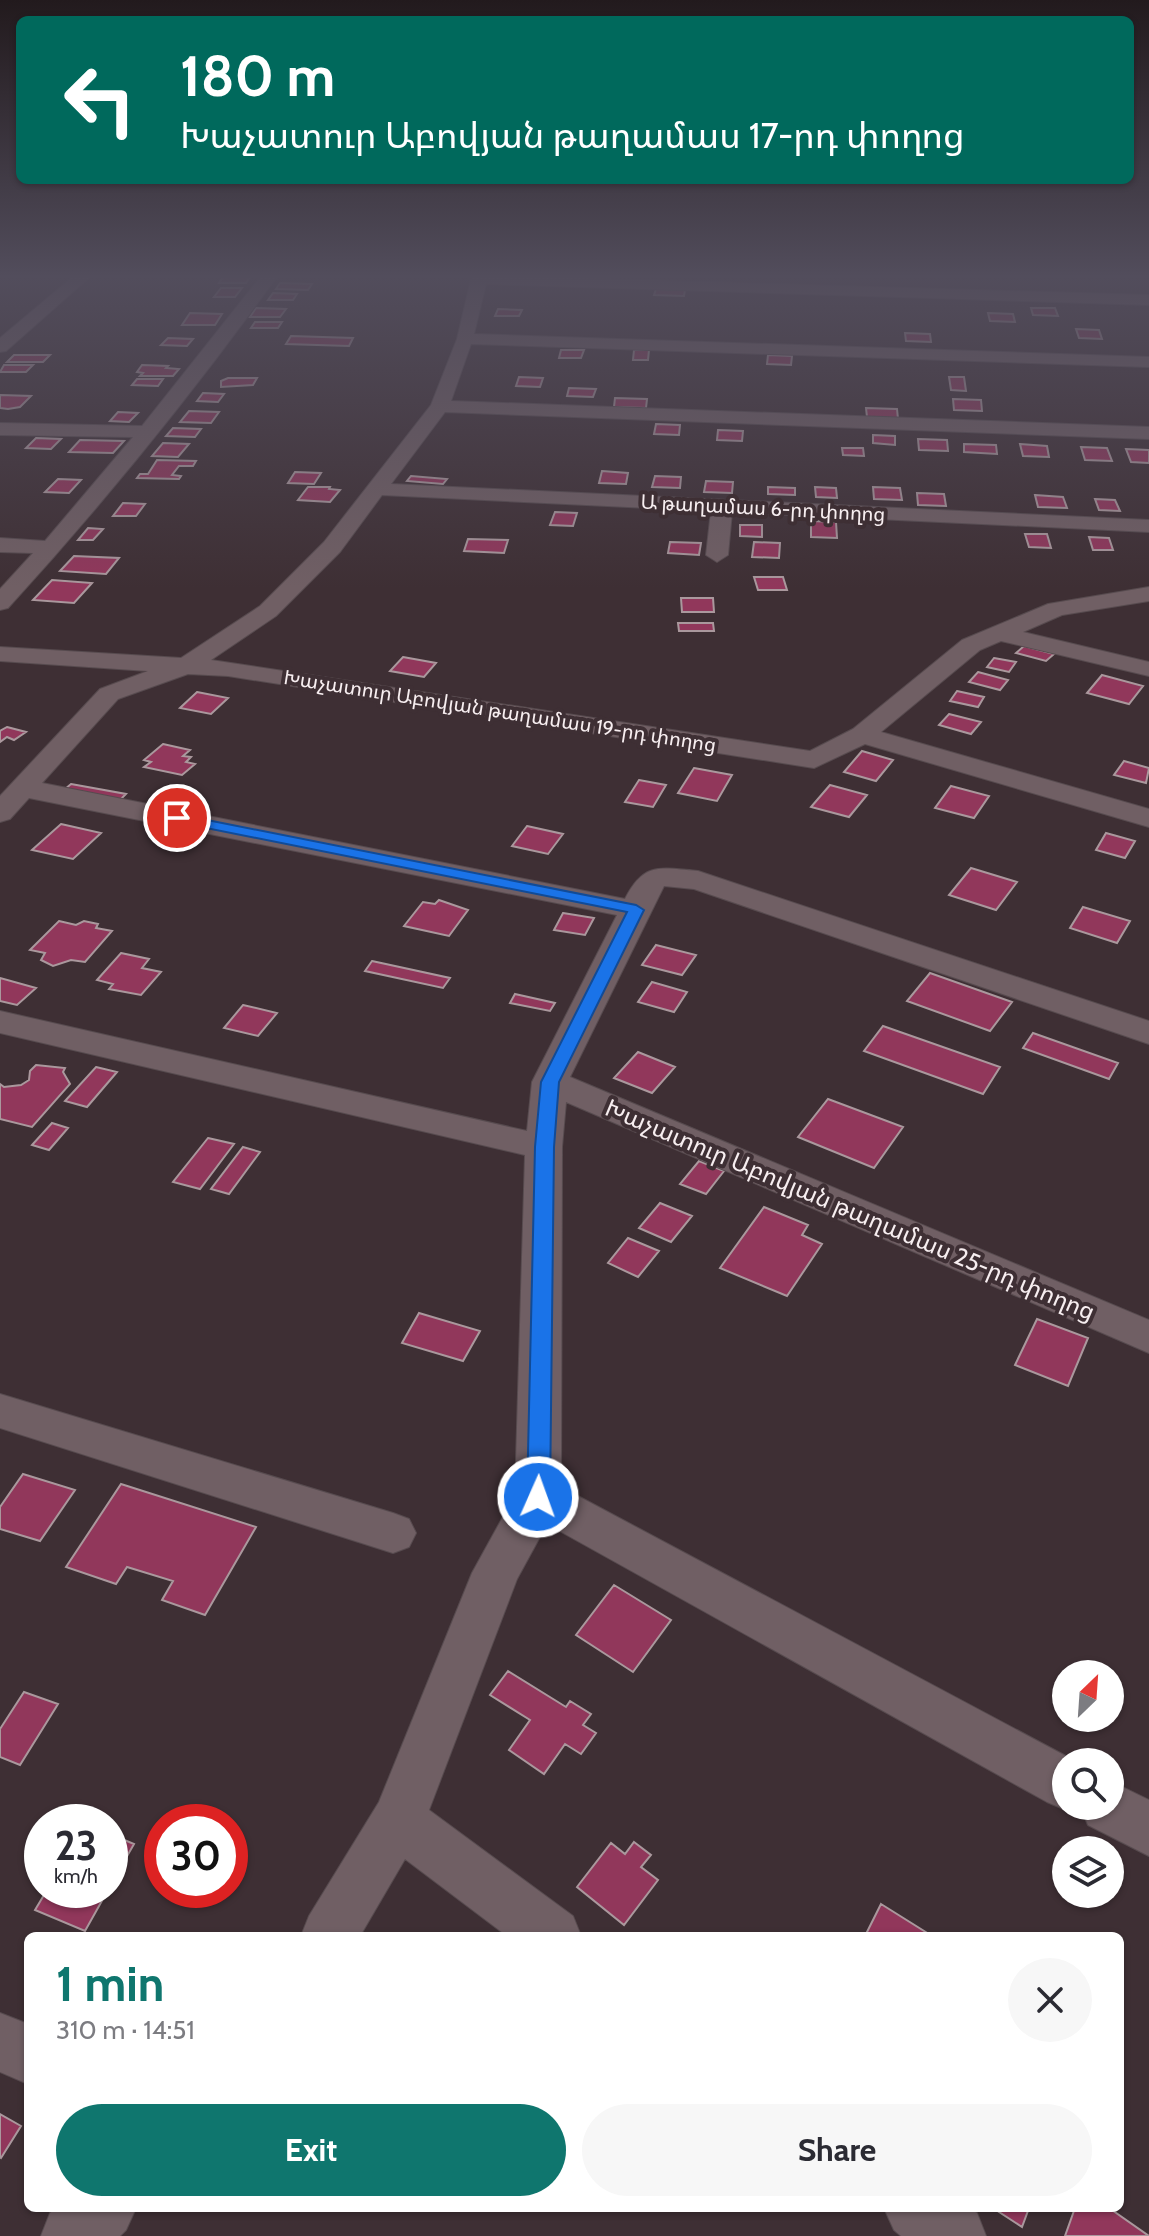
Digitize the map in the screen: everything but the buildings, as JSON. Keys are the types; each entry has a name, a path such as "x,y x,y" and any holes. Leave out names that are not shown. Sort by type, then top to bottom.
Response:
{"street":[{"path":"0,603 52,548 190,379"},
{"path":"0,813 109,694 186,666 268,611 332,547 440,406 450,379"},
{"path":"440,406 1149,433"},
{"path":"0,429 149,432"},
{"name":"Ա թաղամաս 6-րդ փողոց","path":"376,489 1149,526"},
{"path":"717,555 722,506"},
{"path":"0,545 52,548"},
{"path":"862,735 971,645 1056,609 1149,594"},
{"path":"999,633 1149,669"},
{"name":"Խաչատուր Աբովյան թաղամաս 19-րդ փողոց","path":"0,654 228,669 814,760 862,735"},
{"path":"862,735 1149,818"},
{"path":"23,788 636,910"},
{"path":"331,1932 398,1820 496,1573 538,1497 544,1147 550,1082 648,883 658,877 698,880 1149,1033"},
{"path":"0,1022 544,1147"},
{"name":"Խաչատուր Աբովյան թաղամաս 25-րդ փողոց","path":"550,1082 1149,1337"},
{"path":"0,1411 393,1533"},
{"path":"538,1497 1052,1776"},
{"path":"1124,1815 1149,1829"},
{"path":"398,1820 548,1932"},
{"path":"0,2042 24,2052"},
{"path":"73,2236 100,2212"},
{"path":"921,2212 954,2236"}],"route":[{"path":"177,818 636,910 550,1082 544,1147 544,1291 538,1497"}]}
